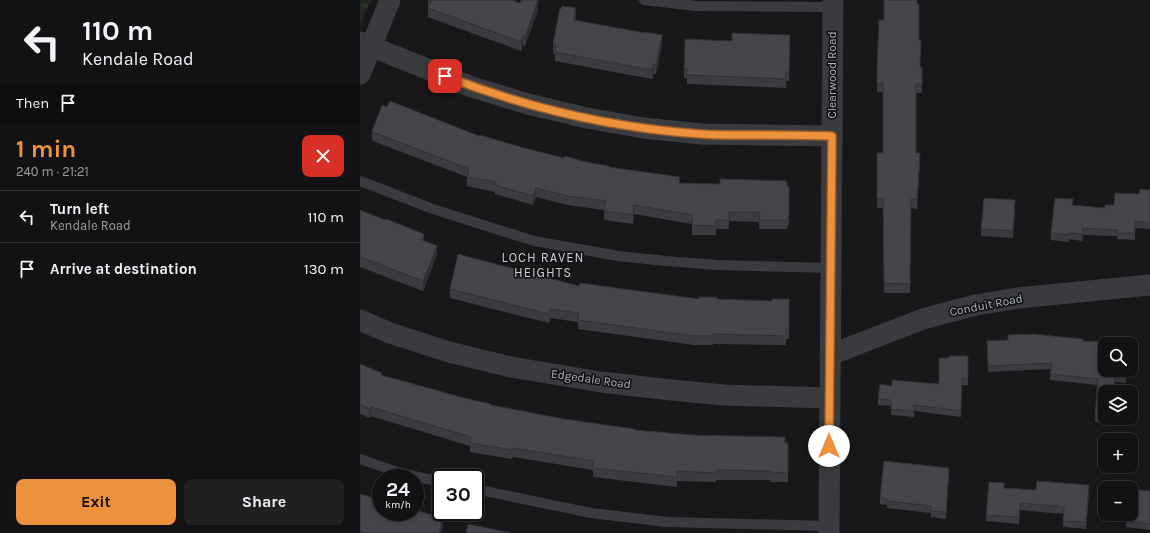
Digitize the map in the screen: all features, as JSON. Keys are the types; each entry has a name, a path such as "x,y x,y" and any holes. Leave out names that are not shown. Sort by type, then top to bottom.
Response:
{"street":[{"path":"360,74 366,45 390,0"},
{"name":"Clearwood Road","path":"829,529 833,4"},
{"path":"366,45 472,87 528,104 587,118 643,128 702,134 832,136"},
{"name":"Conduit Road","path":"830,355 923,319 976,305 1018,298 1150,285"},
{"name":"Edgedale Road","path":"360,320 390,333 449,352 526,370 601,382 723,395 830,398"}],"lane":[{"path":"644,0 696,6 833,4"},
{"path":"360,181 433,209 534,241 618,256 666,261 717,265 831,268"},
{"path":"360,459 400,473 432,480"},
{"path":"484,491 591,514 667,522 829,529"}],"green space":[{"path":"360,0 371,0 360,25"}],"building":[{"path":"431,0 512,0 520,3 521,0 538,0 525,37 523,36 521,42 428,8"},
{"path":"884,0 917,0 917,4 919,4 919,40 921,40 920,67 922,67 922,84 916,84 916,153 920,153 917,199 911,199 910,284 884,283 883,199 877,199 877,153 883,153 883,83 877,83 877,69 879,20 884,20"},
{"path":"562,6 576,8 574,20 662,35 656,65 654,64 652,70 555,52 556,44 553,44 560,8 561,9"},
{"path":"732,33 790,35 789,72 786,72 786,79 687,75 687,68 684,69 685,39 732,41"},
{"path":"390,101 479,136 480,135 564,158 565,156 609,167 680,177 679,183 720,184 720,179 787,181 787,186 789,186 789,216 787,220 759,220 760,212 729,212 729,220 716,220 716,226 692,225 692,215 634,205 633,215 604,211 606,201 568,196 536,188 533,196 495,185 496,182 467,177 469,169 373,132 372,131 382,105 387,107"},
{"path":"1140,189 1150,190 1150,223 1135,221 1135,233 1117,233 1117,230 1083,228 1082,234 1069,233 1069,235 1051,233 1055,198 1073,199 1072,205 1105,208 1105,205 1114,205 1115,193 1139,194"},
{"path":"984,198 1015,200 1013,231 981,229"},
{"path":"360,210 424,234 422,240 437,246 423,281 360,257"},
{"path":"458,254 579,286 580,283 699,299 699,297 717,297 717,299 772,301 772,299 789,299 789,329 786,329 786,336 713,334 713,336 694,336 578,320 579,313 550,309 549,314 450,289"},
{"path":"1033,334 1083,339 1083,341 1098,341 1098,377 1115,377 1114,385 1098,385 1098,415 1095,415 1098,379 1050,374 1052,363 988,366 987,341 1008,340 1008,335"},
{"path":"949,356 968,356 968,379 962,378 961,411 914,405 914,411 891,409 891,400 878,399 880,384 892,386 892,380 939,384 939,358 949,358"},
{"path":"360,364 382,373 381,375 468,399 564,419 635,430 692,435 785,437 785,443 788,443 788,473 770,471 716,470 716,473 677,471 677,477 593,468 594,461 513,448 512,450 470,443 471,437 360,405"},
{"path":"884,461 949,468 946,512 931,511 931,506 887,501 887,499 880,498"},
{"path":"1037,481 1089,485 1086,522 1063,521 1064,507 1020,503 1019,517 986,515 989,482 1004,483 1004,488 1036,490"},
{"path":"1138,490 1150,491 1150,524 1126,521 1138,521"},
{"path":"360,494 372,497 372,521 424,521 424,513 432,515 432,521 442,521 439,533 368,533 360,531"},
{"path":"468,524 511,533 466,533"}],"district":[{"name":"LOCH RAVEN HEIGHTS","path":"543,264"}],"route":[{"path":"445,76 472,87 528,104 587,118 643,128 702,134 832,136 829,446"}]}
